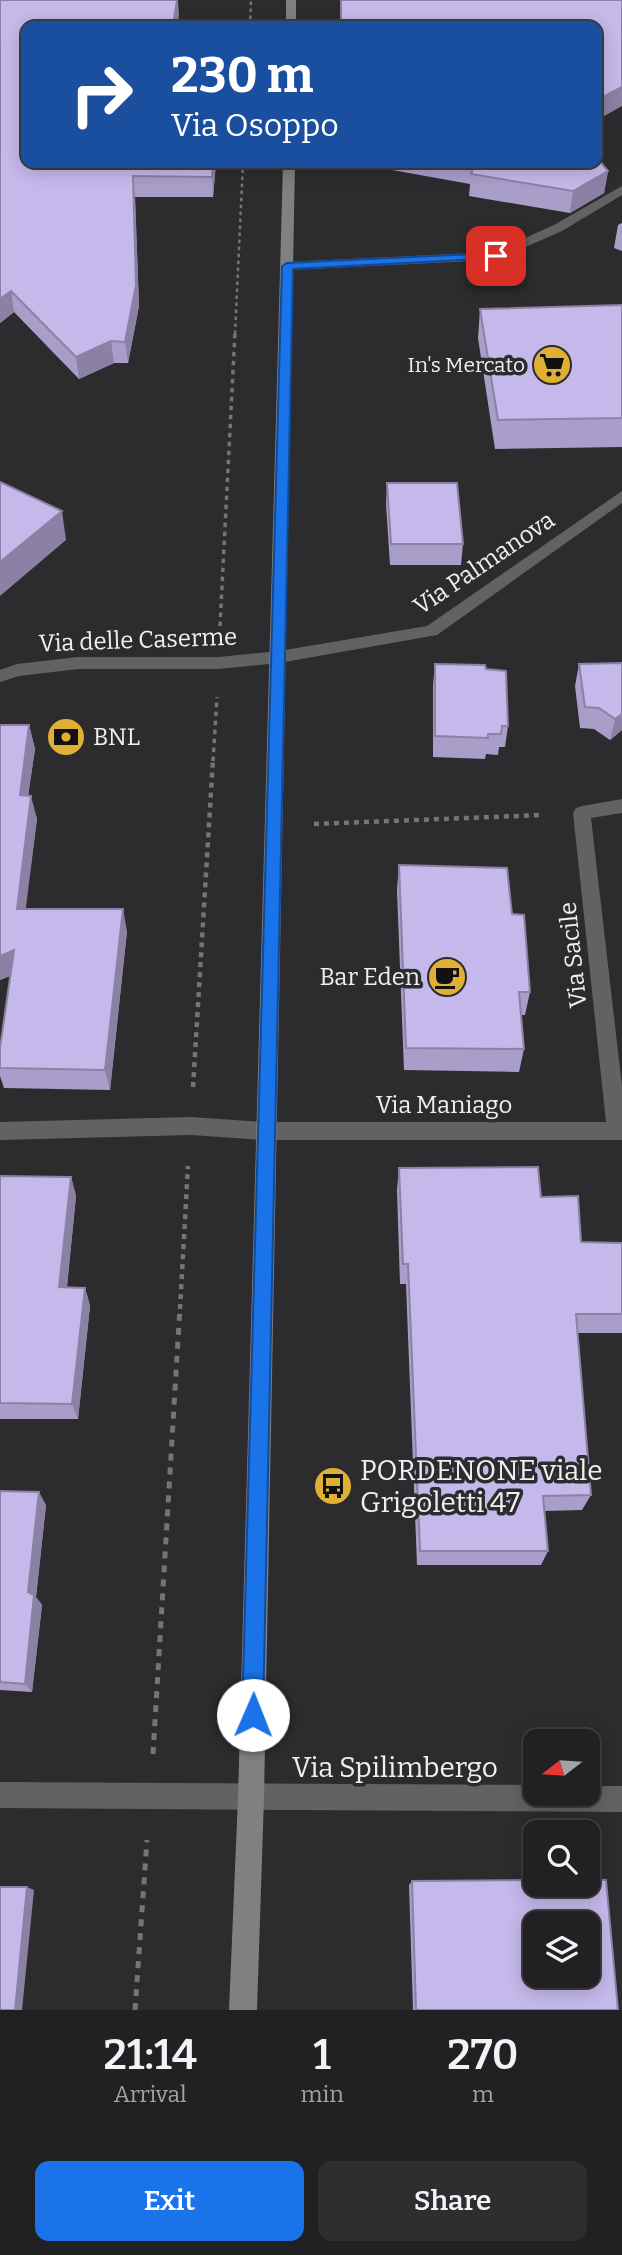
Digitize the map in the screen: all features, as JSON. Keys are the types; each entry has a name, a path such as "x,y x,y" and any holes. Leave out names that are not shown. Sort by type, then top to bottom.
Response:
{"main road":[{"path":"290,21 291,0"},
{"path":"243,2010 251,1798 289,168"}],"street":[{"path":"287,266 496,256 558,228 622,190"},
{"name":"Via Palmanova","path":"279,657 431,631 622,496"},
{"name":"Via delle Caserme","path":"0,676 17,670 78,663 219,663 279,657"},
{"path":"582,813 622,806"},
{"name":"Via Sacile","path":"582,813 620,1131"},
{"name":"Via Maniago","path":"0,1131 191,1126 265,1131 620,1131"},
{"name":"Via Spilimbergo","path":"0,1795 622,1799"}],"path":[{"path":"250,21 251,0"},
{"path":"275,825 582,813"}],"building":[{"path":"0,0 177,0 174,21 21,21 21,168 213,168 212,177 133,176 136,285 125,342 111,341 76,357 11,291 0,299"},
{"path":"341,0 622,0 622,87 602,97 602,21 341,21"},
{"path":"602,164 608,171 573,191 471,174 473,168 602,168"},
{"name":"In's Mercato","path":"622,305 622,418 498,420 480,309"},
{"path":"0,482 62,511 0,562"},
{"path":"387,483 457,483 463,544 391,544"},
{"path":"622,663 622,714 615,719 599,708 585,707 579,664"},
{"path":"435,664 485,665 486,669 506,671 508,726 502,726 501,734 488,734 488,738 435,736"},
{"path":"0,725 29,725 20,795 31,796 17,909 123,909 105,1070 0,1068 0,1048 14,950 0,956"},
{"path":"399,865 507,868 512,914 524,915 530,992 519,992 524,1049 406,1048"},
{"path":"538,1167 541,1197 578,1196 581,1242 622,1243 622,1314 576,1314 591,1495 543,1496 548,1551 420,1551 408,1264 403,1264 399,1168"},
{"path":"0,1176 71,1177 59,1287 85,1288 72,1404 0,1403"},
{"path":"0,1491 39,1492 28,1592 34,1595 25,1684 0,1682"},
{"path":"523,1880 523,1897 600,1897 600,1880 606,1880 618,2010 416,2010 412,1881"},
{"path":"0,1887 27,1887 15,2010 0,2010"}],"place":[{"name":"In's Mercato","path":"552,365"},
{"name":"BNL","path":"66,737"},
{"name":"Bar Eden","path":"447,977"},
{"name":"PORDENONE viale Grigoletti 47","path":"333,1486"}],"route":[{"path":"253,1715 287,266 496,256"}]}
